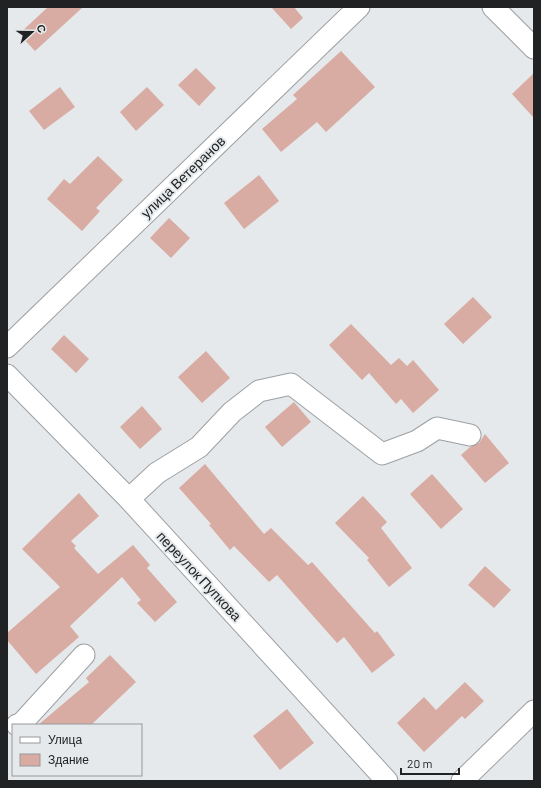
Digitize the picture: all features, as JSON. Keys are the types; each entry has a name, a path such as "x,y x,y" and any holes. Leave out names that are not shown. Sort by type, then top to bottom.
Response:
{"street":[{"name":"улица Ветеранов","path":"7,347 359,7"},
{"path":"493,7 534,48"},
{"name":"переулок Пупкова","path":"7,375 129,499 387,781"},
{"path":"129,499 157,473 199,447 232,412 259,392 291,384 382,454 417,440 437,428 470,435"},
{"path":"21,724 84,655"},
{"path":"462,781 534,711"}],"building":[{"path":"48,7 83,7 35,51 19,34"},
{"path":"271,7 294,7 303,18 291,29"},
{"path":"341,51 375,87 326,132 317,122 281,152 262,129 297,99 293,95"},
{"path":"196,68 216,88 199,106 178,85"},
{"path":"534,73 534,118 512,94"},
{"path":"60,87 75,107 44,130 29,111"},
{"path":"147,87 164,105 136,131 120,112"},
{"path":"98,156 123,180 96,208 100,211 82,231 47,199 64,179 70,184"},
{"path":"259,175 279,201 244,229 224,203"},
{"path":"169,218 190,238 171,258 150,238"},
{"path":"473,297 492,317 463,344 444,324"},
{"path":"351,324 391,365 399,358 407,366 413,360 439,390 413,413 401,399 396,404 369,373 362,380 329,345"},
{"path":"64,335 89,359 76,373 51,349"},
{"path":"206,351 230,378 202,403 178,377"},
{"path":"294,402 311,422 282,447 265,427"},
{"path":"142,406 162,429 140,449 120,427"},
{"path":"485,434 509,463 485,483 461,455 470,447 479,443"},
{"path":"205,464 264,534 271,528 308,565 312,562 375,633 377,631 395,655 372,673 344,637 337,643 277,575 269,582 234,546 230,550 209,525 211,524 179,488"},
{"path":"432,474 463,509 441,529 410,494"},
{"path":"79,493 99,516 71,541 76,546 74,548 98,574 133,545 150,565 147,568 177,602 155,622 137,603 141,600 122,577 70,626 79,637 36,674 7,640 7,633 60,587 22,549"},
{"path":"363,496 387,522 381,528 412,568 389,587 367,560 369,558 335,523"},
{"path":"485,566 511,590 494,608 468,585"},
{"path":"110,655 136,682 92,724 39,724 89,682 86,678"},
{"path":"465,682 484,701 465,719 462,716 424,752 397,723 424,697 436,710"},
{"path":"287,709 314,743 280,770 253,736"}]}
